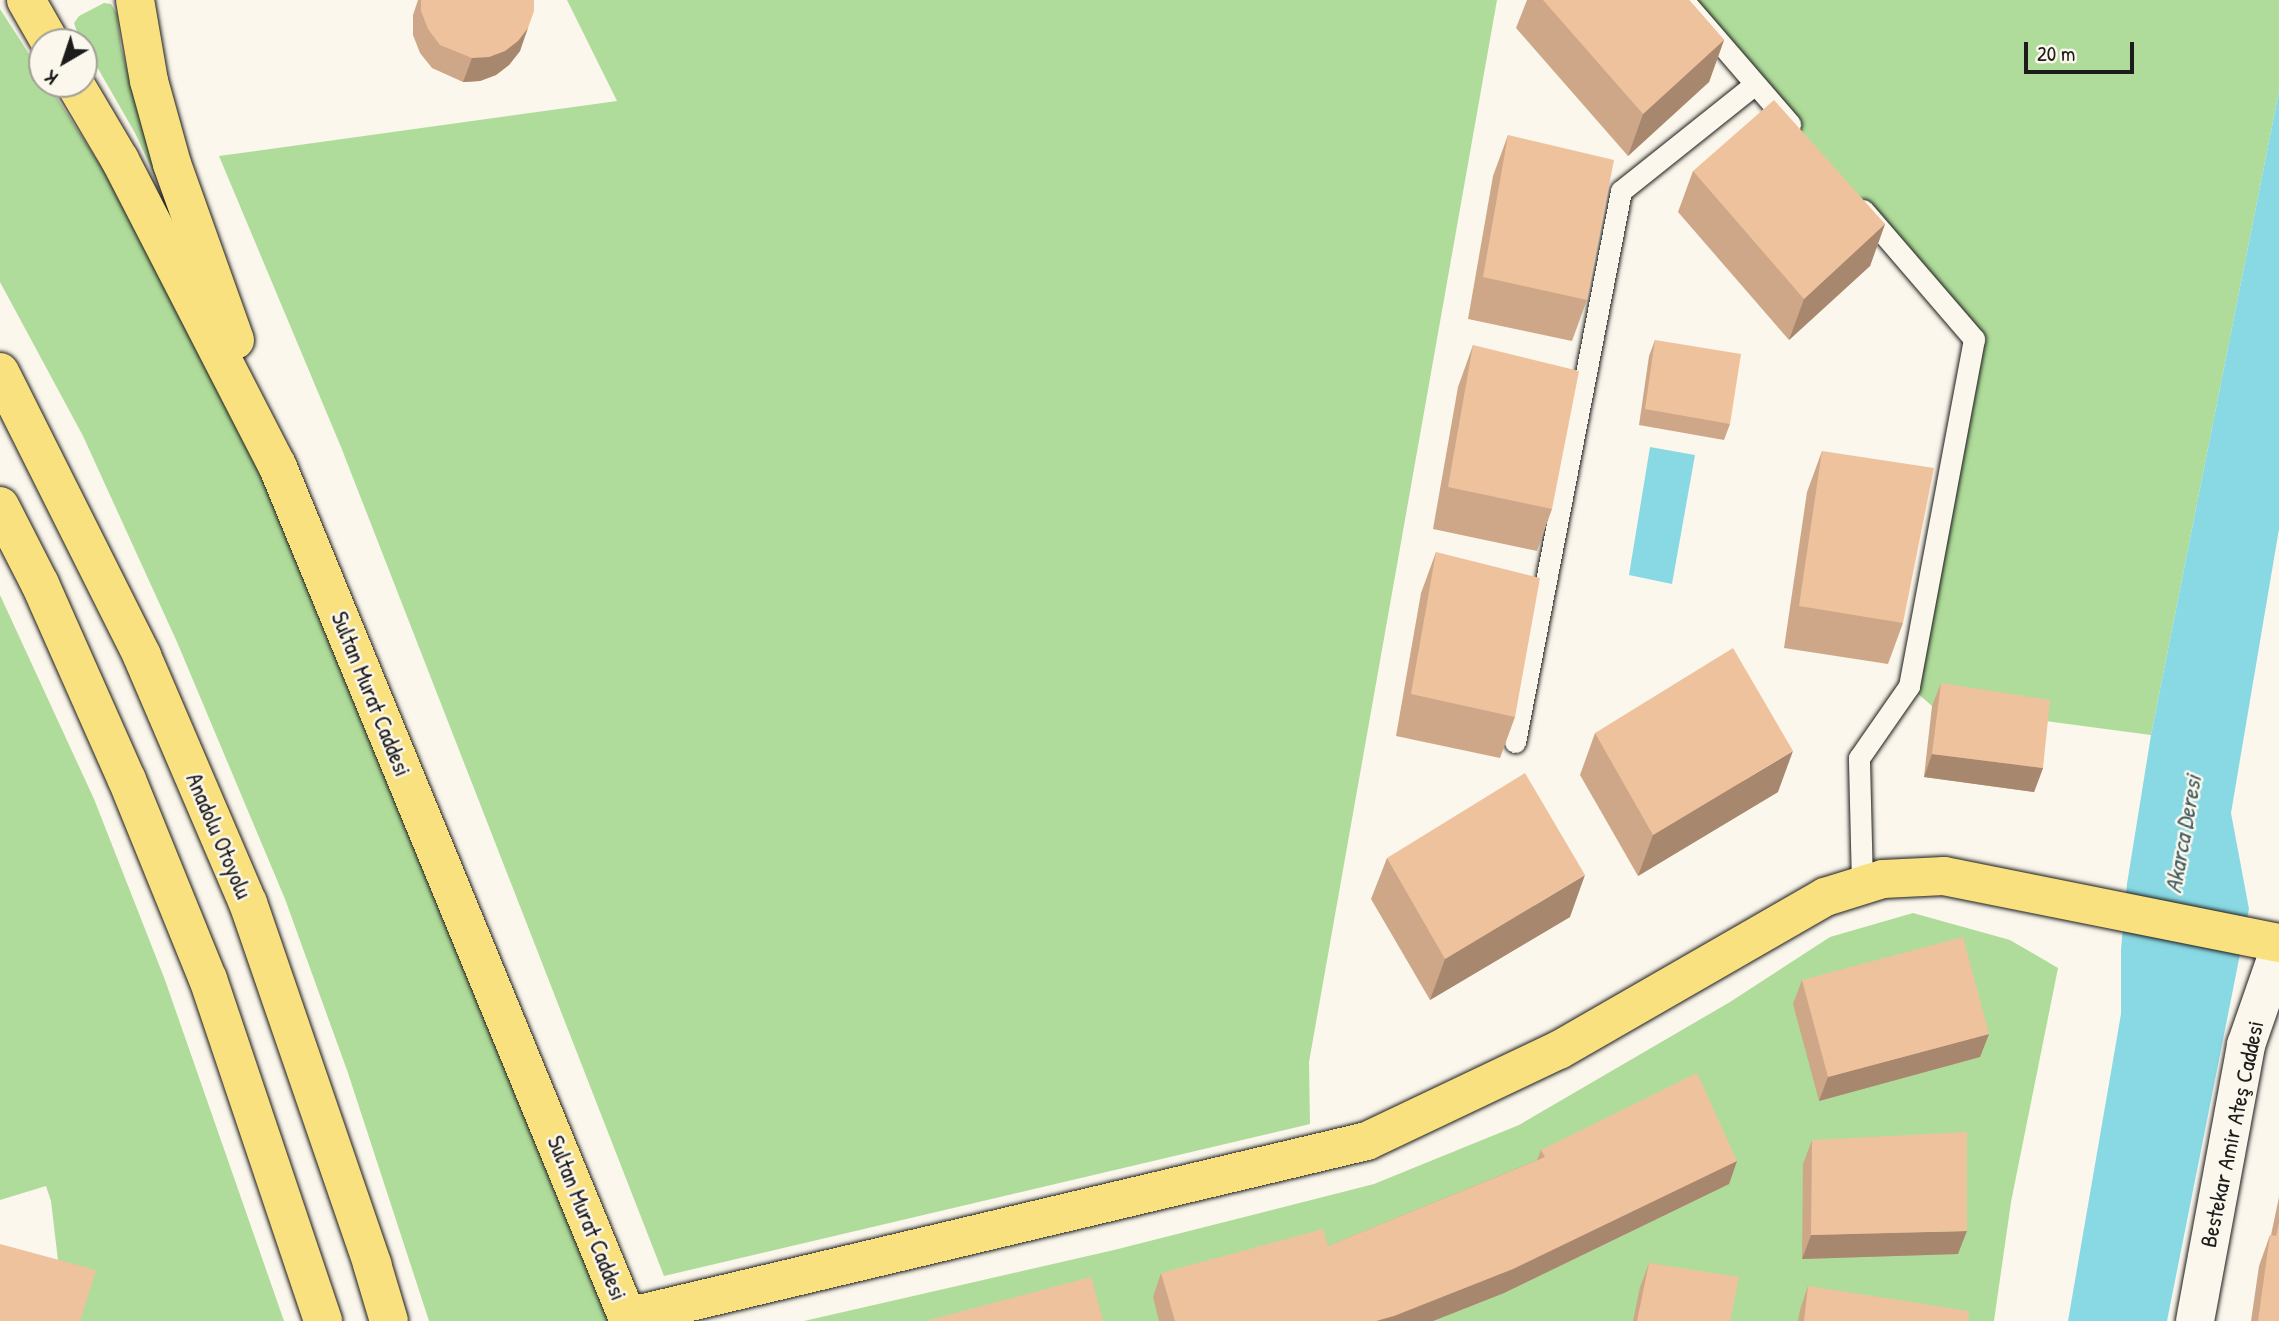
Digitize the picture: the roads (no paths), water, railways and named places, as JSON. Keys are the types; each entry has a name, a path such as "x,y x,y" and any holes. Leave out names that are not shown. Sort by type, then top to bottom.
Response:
{"main road":[{"path":"26,0 43,28"},
{"path":"135,0 149,81 172,164 277,465"},
{"name":"Sultan Murat Caddesi","path":"83,98 120,160 277,465 628,1319"},
{"name":"Anadolu Otoyolu","path":"0,372 142,656 248,903 372,1264 388,1321"},
{"path":"0,506 40,584 127,780 208,979 323,1321"},
{"path":"628,1319 1367,1141 1559,1050 1825,897 1883,879 1944,876 2279,943"}],"street":[{"name":"Bestekar Amir Ateş Caddesi","path":"2195,1321 2246,1045 2279,950"}],"lane":[{"path":"1683,0 1801,137"},
{"path":"1515,742 1621,191 1755,84"},
{"path":"1846,190 1974,339 1909,686 1858,758 1862,884"}],"water":[{"name":"Akarca Deresi","path":"2279,91 2279,529 2231,813 2249,909 2167,1321 2068,1321 2121,1014 2121,949 2127,884 2151,735"},
{"path":"1650,447 1695,455 1672,584 1629,575"}]}
